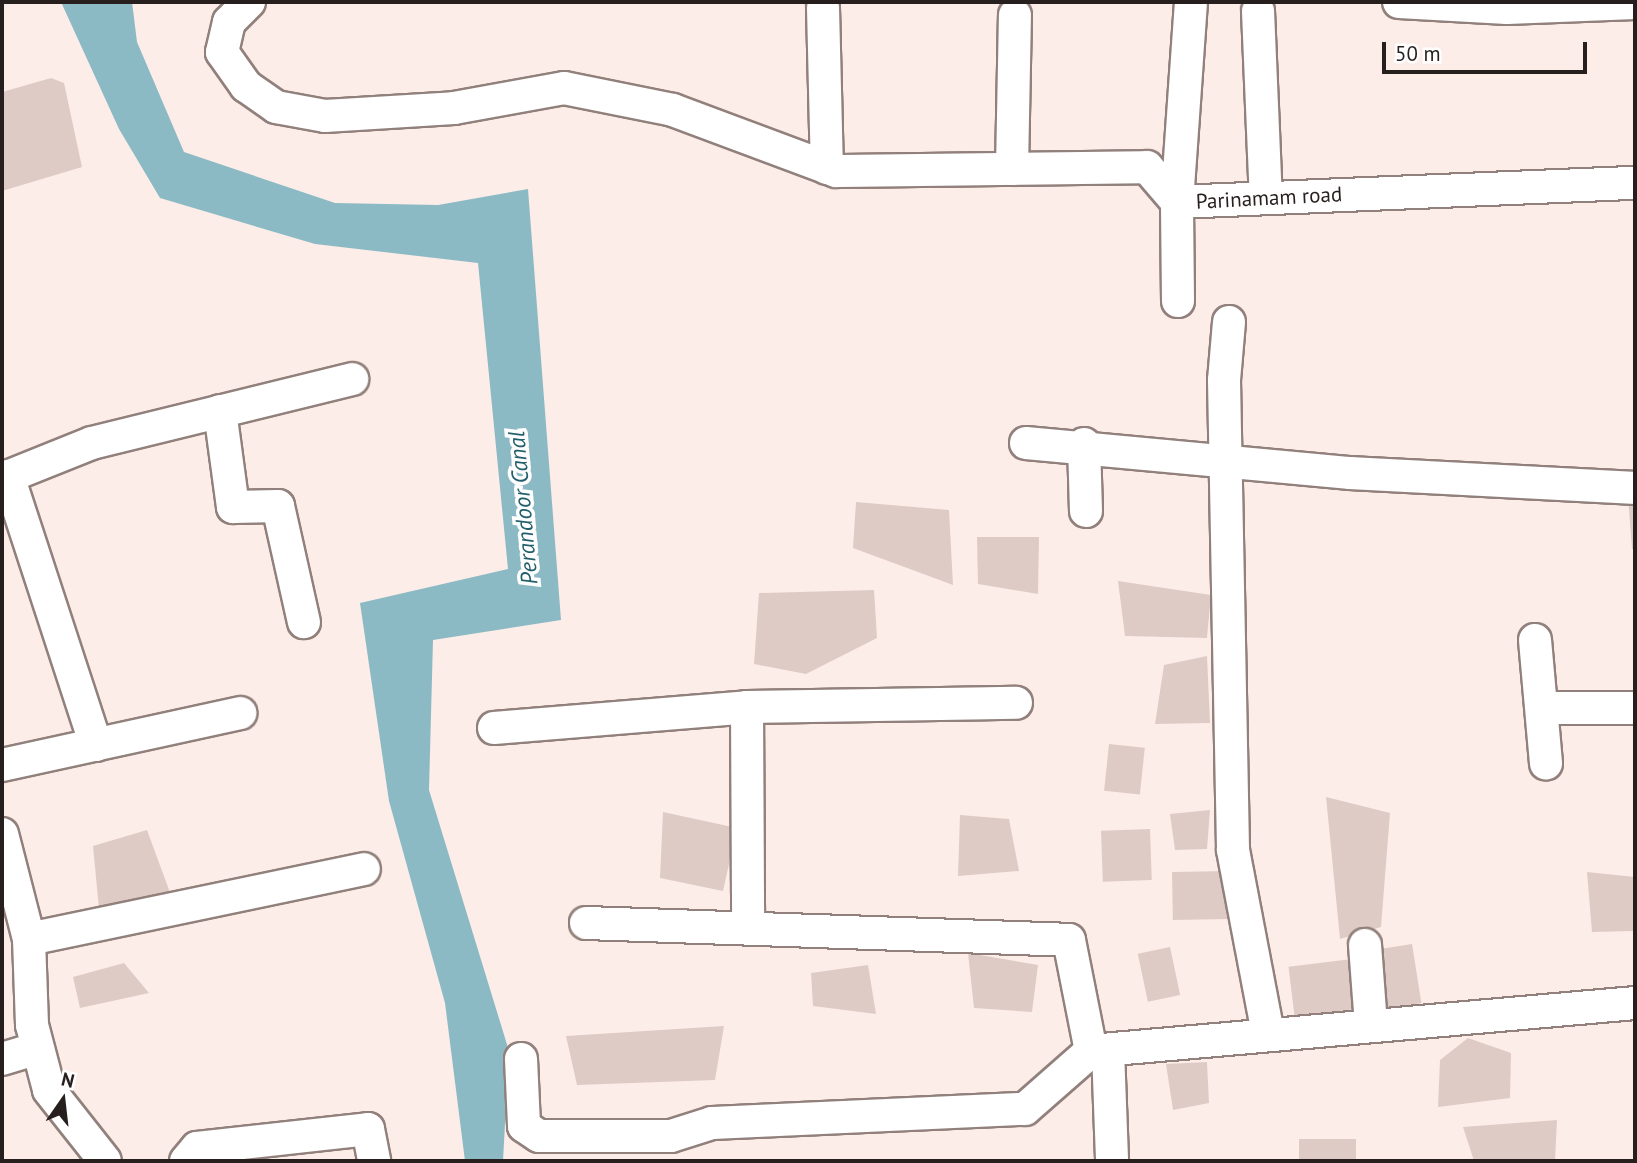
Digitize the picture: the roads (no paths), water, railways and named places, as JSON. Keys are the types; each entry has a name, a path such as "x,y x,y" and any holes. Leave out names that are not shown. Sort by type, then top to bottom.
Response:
{"street":[{"path":"249,2 229,22 222,52 246,86 276,107 362,118 564,88 673,110 832,169 824,8"},
{"path":"1178,301 1177,202 1191,2"},
{"path":"1399,2 1507,8 1635,3"},
{"path":"1258,11 1266,198"},
{"path":"1012,169 1015,15"},
{"name":"Parinamam road","path":"832,169 1147,167 1177,202 1635,183"},
{"path":"1229,322 1226,458 1233,850 1268,1034"},
{"path":"96,745 5,477 92,443 352,379"},
{"path":"220,411 233,507 278,506 304,622"},
{"path":"1026,443 1084,444 1351,473 1635,488"},
{"path":"1084,444 1086,511"},
{"path":"1535,640 1546,708 1546,764"},
{"path":"494,729 747,708 1016,703"},
{"path":"747,708 748,926"},
{"path":"1546,708 1635,708"},
{"path":"2,765 240,713"},
{"path":"5,854 29,939 37,1048 49,1090 105,1161"},
{"path":"29,939 363,869"},
{"path":"586,923 748,926 1069,940 1100,1050 1112,1161"},
{"path":"1365,945 1371,1025"},
{"path":"522,1059 524,1126 562,1140 671,1136 712,1122 1025,1109 1100,1050 1635,1003"},
{"path":"2,1059 37,1048"},
{"path":"186,1161 197,1148 368,1129 374,1161"}],"water":[{"name":"Perandoor Canal","path":"61,2 132,2 137,42 184,152 335,203 438,205 528,189 561,620 433,640 429,790 509,1051 503,1161 465,1161 445,1003 389,801 360,603 508,569 478,263 315,244 160,198 119,129"}]}
